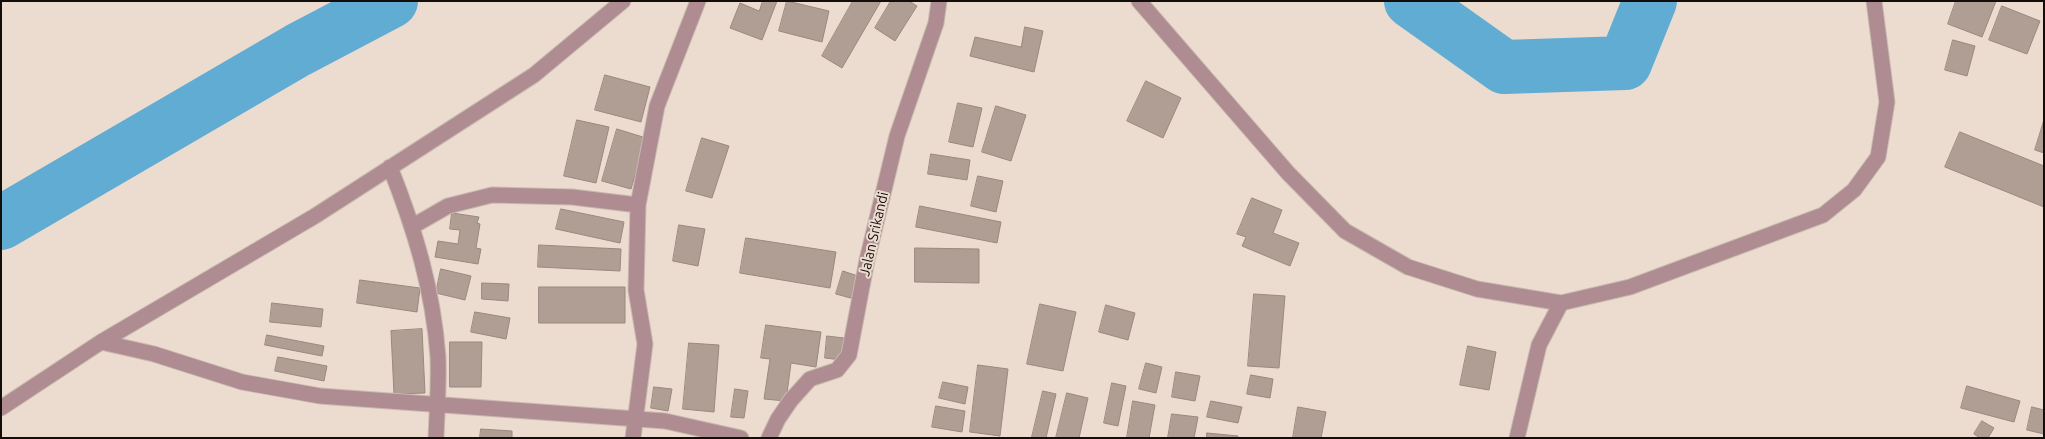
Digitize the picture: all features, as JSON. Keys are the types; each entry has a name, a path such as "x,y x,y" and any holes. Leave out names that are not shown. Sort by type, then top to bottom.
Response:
{"street":[{"path":"1,408 101,342 315,216 534,75 623,1"},
{"path":"634,438 634,419 645,344 636,290 638,206 657,106 698,1"},
{"name":"Jalan Srikandi","path":"769,438 791,400 810,379 837,370 849,355 867,260 897,136 936,24 939,1"},
{"path":"1139,1 1288,174 1345,231 1408,267 1478,289 1561,303 1630,287 1823,215 1854,190 1878,157 1887,102 1874,1"},
{"path":"390,168 413,226 428,279 438,358 436,438"},
{"path":"413,226 448,206 492,195 572,197 638,206"},
{"path":"1517,438 1538,345 1561,303"},
{"path":"101,342 154,354 242,382 320,396 665,421 741,438"}],"building":[{"path":"763,1 777,1 762,40 730,28 740,3 759,11"},
{"path":"787,1 829,11 822,42 779,31"},
{"path":"853,1 881,1 842,68 822,56"},
{"path":"891,1 909,1 917,6 895,41 875,28"},
{"path":"1956,1 1996,1 1982,37 1948,24"},
{"path":"2002,6 2040,21 2027,54 1989,40"},
{"path":"1025,27 1043,31 1034,72 970,56 975,37 1021,47"},
{"path":"1953,40 1975,46 1967,76 1945,70"},
{"path":"605,75 650,87 641,122 595,110"},
{"path":"1146,81 1181,98 1163,138 1127,121"},
{"path":"958,103 982,108 973,147 949,142"},
{"path":"996,106 1026,115 1011,161 982,152"},
{"path":"577,120 609,127 596,183 564,176"},
{"path":"2044,120 2044,153 2035,150"},
{"path":"617,129 646,138 631,189 602,181"},
{"path":"1960,132 2044,166 2044,207 1945,167"},
{"path":"702,138 729,146 712,198 686,191"},
{"path":"931,154 970,160 967,180 928,174"},
{"path":"978,176 1003,181 996,212 971,206"},
{"path":"1252,198 1282,210 1273,233 1299,243 1290,266 1242,246 1246,237 1237,234"},
{"path":"920,206 1001,222 997,243 916,227"},
{"path":"561,209 624,222 620,243 556,229"},
{"path":"452,213 479,217 477,223 480,224 476,248 481,249 478,264 435,257 438,241 458,244 460,230 450,229"},
{"path":"679,225 705,229 698,266 673,261"},
{"path":"746,238 836,252 830,288 740,273"},
{"path":"539,245 621,249 620,271 538,267"},
{"path":"915,248 979,249 979,283 915,282"},
{"path":"441,269 471,276 465,300 436,293"},
{"path":"843,271 861,277 854,299 836,294"},
{"path":"360,280 420,288 417,312 357,303"},
{"path":"482,283 509,284 508,301 482,299"},
{"path":"539,287 625,287 625,323 539,323"},
{"path":"1254,294 1285,296 1279,368 1248,366"},
{"path":"272,303 323,309 321,327 270,322"},
{"path":"1040,304 1076,312 1063,371 1027,364"},
{"path":"1106,305 1135,313 1128,340 1099,332"},
{"path":"475,312 510,318 506,339 471,332"},
{"path":"766,325 821,332 816,367 791,363 786,401 764,399 770,359 761,358"},
{"path":"422,329 425,393 394,394 391,331"},
{"path":"267,335 324,346 322,356 265,345"},
{"path":"827,336 844,338 841,360 825,358"},
{"path":"450,342 482,342 481,387 450,387"},
{"path":"689,343 719,345 714,412 683,409"},
{"path":"1468,346 1496,352 1489,390 1460,385"},
{"path":"278,357 327,366 324,381 275,371"},
{"path":"1146,363 1162,367 1156,393 1139,389"},
{"path":"978,365 1008,369 1000,436 970,432"},
{"path":"1176,372 1200,376 1195,401 1172,397"},
{"path":"1251,375 1273,379 1270,398 1247,394"},
{"path":"943,382 968,387 965,404 939,398"},
{"path":"1112,383 1126,386 1118,426 1104,423"},
{"path":"1967,386 2020,401 2014,422 1961,408"},
{"path":"654,387 672,389 668,411 651,408"},
{"path":"735,389 748,391 744,418 731,417"},
{"path":"1043,391 1056,394 1046,438 1037,438 1032,437"},
{"path":"1067,393 1088,398 1079,438 1056,438"},
{"path":"1133,401 1155,405 1149,438 1127,438"},
{"path":"1211,401 1242,407 1238,423 1207,417"},
{"path":"936,406 965,411 962,432 932,427"},
{"path":"1298,407 1326,412 1321,438 1293,438"},
{"path":"2032,407 2044,410 2044,434 2027,430"},
{"path":"1172,414 1198,417 1194,438 1168,438"},
{"path":"1982,421 1994,428 1988,438 1980,438 1974,434"},
{"path":"481,429 512,431 512,438 480,438"},
{"path":"1207,433 1238,436 1238,438 1207,438"}],"waterway":[{"path":"1,223 298,50 391,1"},
{"path":"1411,1 1504,67 1625,63 1650,1"}]}
